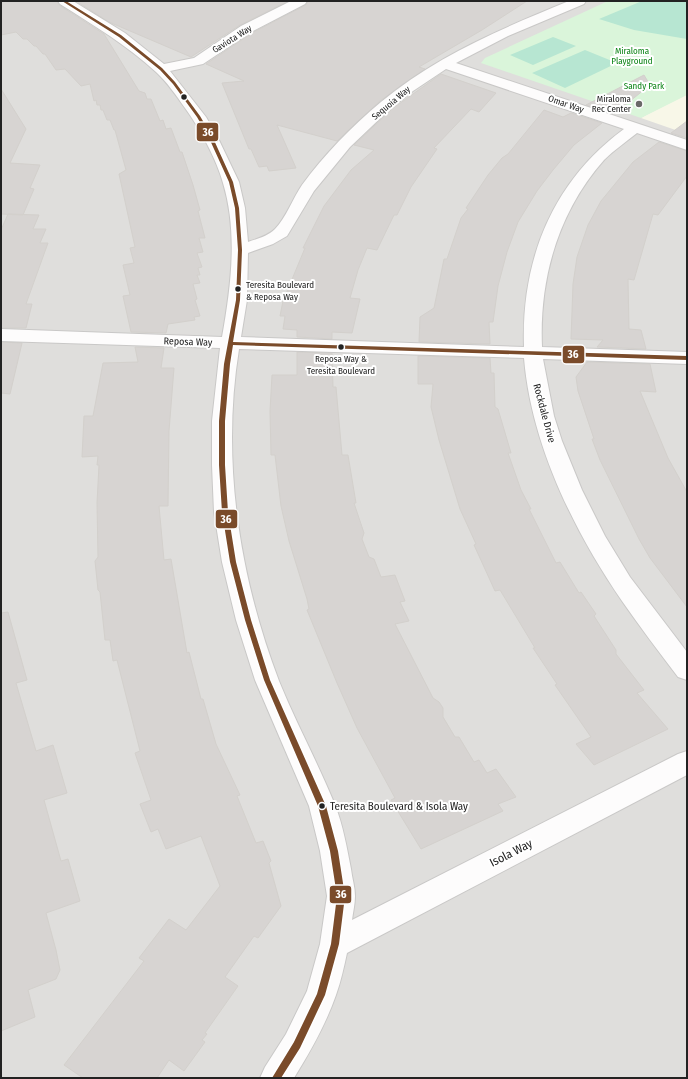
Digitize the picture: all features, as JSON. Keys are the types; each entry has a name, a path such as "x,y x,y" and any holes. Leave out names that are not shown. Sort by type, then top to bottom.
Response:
{"street":[{"path":"64,1 120,36 161,69 180,91 199,117 222,160 231,182 237,208 240,250 238,300 232,343 227,364 222,421 222,465 225,512 233,562 248,620 267,680 322,806 330,832 341,896 335,944 321,995 297,1045 276,1078"},
{"name":"Gaviota Way","path":"161,69 198,61 246,29 301,1"},
{"name":"Sequoia Way","path":"240,250 272,239 282,231 307,189 321,170 354,135 386,105 405,90 445,64 507,31 580,1"},
{"name":"Omar Way","path":"445,64 687,145"},
{"name":"Rockdale Drive","path":"635,128 599,158 572,192 560,212 542,255 536,278 532,326 533,353 538,391 547,426 560,464 576,501 623,584 656,631 687,670"},
{"name":"Reposa Way","path":"1,335 687,358"},
{"name":"Isola Way","path":"335,944 687,762"}],"shaded area":[{"path":"1,1 687,1 687,1078 1,1078"},
{"path":"687,94 687,134 641,118 646,115"}],"green space":[{"name":"Miraloma Playground","path":"608,1 687,1 687,95 641,118 481,63 485,58"},
{"path":"642,1 687,1 687,39 634,30 599,19"},
{"path":"553,37 576,46 533,65 510,55"},
{"path":"585,50 617,63 565,88 532,73"}],"building":[{"path":"1,1 57,1 59,5 104,34 139,91 145,93 147,99 151,99 160,121 163,120 166,129 171,128 180,152 182,152 193,185 200,210 198,211 205,238 199,238 203,252 197,253 202,267 198,268 200,275 197,275 200,283 193,284 197,299 195,300 200,316 194,317 195,320 168,324 166,333 131,332 123,296 130,295 123,265 134,263 130,248 135,247 119,174 126,170 115,130 110,120 107,120 103,110 101,110 100,105 97,105 96,100 94,101 90,84 81,86 65,69 56,70 45,54 43,54 27,39 23,39 16,32 1,35"},
{"path":"76,1 288,1 240,25 191,57 109,22"},
{"path":"308,1 527,1 482,30 419,67 425,69 380,101 337,141 277,125 296,168 269,171 267,166 259,167 251,149 249,149 222,83 244,81 206,64 252,33 306,5"},
{"path":"441,74 496,93 479,112 471,109 434,148 437,149 411,187 397,215 394,215 377,250 367,248 358,270 350,298 360,299 352,333 332,332 332,339 297,337 297,330 283,329 285,316 280,316 283,301 305,248 303,248 324,206 351,170 374,150 354,145 392,109"},
{"path":"644,75 650,85 614,114 586,105"},
{"path":"1,89 26,129 10,163 40,165 30,188 34,189 23,215 1,214"},
{"path":"544,110 563,117 571,113 602,123 574,145 537,191 518,222 507,252 498,286 493,322 489,322 490,344 419,342 420,317 434,308 444,259 447,259 461,218 468,209 466,208 488,175 502,158 508,154"},
{"path":"687,121 687,138 671,133"},
{"path":"659,142 687,151 687,176 658,215 653,214 634,280 628,279 629,329 641,330 646,349 597,347 603,340 571,339 573,284 577,257 588,225 601,201 633,162"},
{"path":"8,214 39,215 33,229 46,229 40,243 48,243 26,304 32,304 26,328 1,328 1,230"},
{"path":"1,342 22,343 10,394 1,393"},
{"path":"135,347 164,348 161,368 174,368 169,431 168,506 159,506 164,560 171,559 187,653 189,652 201,699 203,699 216,744 240,795 237,796 256,843 263,841 271,861 269,863 281,906 258,938 254,936 225,977 238,986 205,1033 207,1034 202,1040 205,1042 184,1071 169,1060 157,1078 83,1078 64,1065 144,961 139,958 169,919 186,930 220,886 201,836 166,849 158,829 151,832 140,804 151,800 135,753 140,751 117,660 113,661 110,640 105,640 95,561 98,557 97,503 99,465 97,465 98,456 82,457 84,416 93,416 103,363 138,362"},
{"path":"297,352 332,353 333,387 336,387 342,455 348,455 356,503 354,503 364,533 362,539 369,557 374,559 381,577 395,575 405,601 400,602 409,621 395,624 433,698 439,702 443,708 443,717 455,737 459,737 474,762 479,760 487,773 496,769 516,797 498,804 503,811 421,849 391,800 395,798 357,728 337,683 307,610 309,609 307,599 289,541 281,506 275,455 271,455 270,411 272,375 297,375"},
{"path":"418,356 490,358 491,373 494,373 495,407 498,409 511,453 508,453 521,490 531,509 529,509 556,563 560,562 579,593 581,592 596,614 594,616 616,650 616,654 644,690 637,693 668,729 594,765 576,744 591,737 555,685 557,684 533,648 535,648 500,590 495,591 474,545 476,544 460,509 439,440 431,407 433,384 418,384"},
{"path":"587,362 650,364 656,392 640,391 668,458 687,492 687,607 650,558 600,460 592,439 594,439 578,391 576,377"},
{"path":"8,612 27,680 16,683 36,751 53,745 67,793 44,800 61,861 68,859 80,901 46,913 60,970 56,979 28,990 35,1017 1,1031 1,613"}],"transit line":[{"name":"36","path":"64,1 120,36 161,69 174,83 199,117 211,138 231,182 237,208 240,250 238,300 227,364 222,421 222,465 225,512 233,562 248,620 267,680 322,806 334,851 341,896 335,944 321,995 297,1045 276,1078"},
{"name":"36","path":"232,343 687,358"}],"place":[{"name":"Miraloma Rec Center","path":"639,104"},
{"name":"Teresita Boulevard & Reposa Way","path":"238,289"},
{"name":"Reposa Way & Teresita Boulevard","path":"341,347"},
{"name":"Teresita Boulevard & Isola Way","path":"322,806"}],"park label":[{"name":"Sandy Park","path":"644,86"}]}
